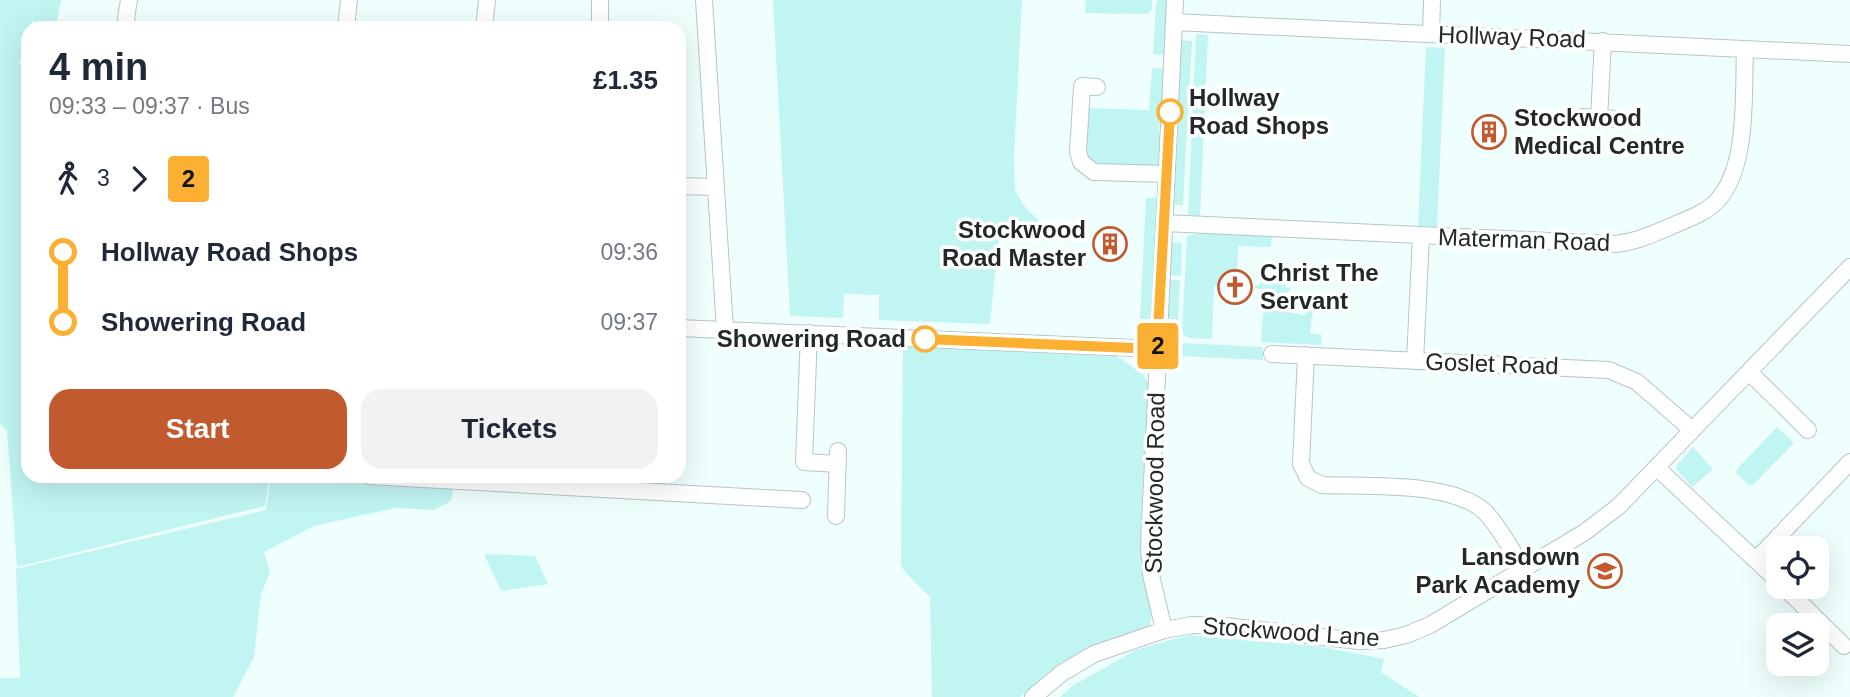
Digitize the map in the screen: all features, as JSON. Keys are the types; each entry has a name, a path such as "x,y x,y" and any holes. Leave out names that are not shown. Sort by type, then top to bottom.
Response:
{"street":[{"path":"127,21 129,0"},
{"path":"347,21 349,0"},
{"path":"484,21 486,0"},
{"path":"600,0 600,21"},
{"path":"704,0 725,330"},
{"name":"Stockwood Road","path":"1164,630 1150,563 1157,349 1175,0"},
{"path":"1431,33 1432,0"},
{"name":"Hollway Road","path":"1174,22 1850,54"},
{"path":"1603,41 1591,118 1616,119"},
{"name":"Materman Road","path":"1164,223 1625,244 1697,215 1715,204 1724,192 1740,154 1745,50"},
{"path":"1097,86 1082,86 1078,152 1081,162 1094,172 1166,174"},
{"path":"686,186 716,187"},
{"path":"1415,360 1421,236"},
{"name":"Stockwood Lane","path":"1032,697 1062,673 1094,654 1164,630 1192,625 1225,626 1359,641 1384,640 1430,625 1585,532 1611,512 1657,468 1850,267"},
{"path":"686,328 1157,349"},
{"path":"809,333 804,462 838,457 836,516"},
{"name":"Goslet Road","path":"1272,354 1609,370 1637,382 1692,430"},
{"path":"1306,355 1301,464 1308,478 1322,485 1434,490 1454,494 1485,512 1524,569"},
{"path":"1749,372 1808,430"},
{"path":"1756,560 1850,462"},
{"path":"1657,468 1766,570"},
{"path":"587,483 802,500"},
{"path":"1796,599 1844,646"}],"shaded area":[{"path":"0,0 61,0 57,21 21,21 21,483 268,483 265,506 17,567 7,431 0,424"},
{"path":"773,0 1022,0 1014,157 1015,190 1024,206 1040,222 1029,235 999,235 990,324 879,320 879,295 844,294 843,318 790,316"},
{"path":"1086,0 1152,0 1152,10 1147,14 1085,13"},
{"path":"1159,0 1169,0 1166,55 1153,54 1156,3"},
{"path":"1196,34 1208,35 1200,216 1188,215"},
{"path":"1180,40 1192,41 1183,205 1172,205"},
{"path":"1426,47 1445,48 1437,227 1418,226"},
{"path":"1152,68 1165,68 1159,129 1162,151 1158,165 1151,169 1095,167 1083,156 1085,108 1149,110"},
{"path":"1146,198 1158,198 1152,320 1140,319"},
{"path":"1201,233 1272,233 1271,247 1238,246 1237,282 1221,281 1221,286 1214,286 1212,339 1188,338 1182,332 1187,236"},
{"path":"1169,242 1182,243 1181,276 1167,275"},
{"path":"1261,277 1286,279 1285,287 1291,288 1284,293 1280,309 1304,316 1308,307 1313,308 1310,333 1322,335 1321,345 1261,342 1264,300 1262,289 1255,288 1260,285"},
{"path":"1167,280 1180,280 1177,338 1165,338"},
{"path":"1182,343 1263,347 1263,360 1181,356"},
{"path":"903,345 1112,353 1143,374 1148,382 1149,393 1141,526 1143,570 1151,613 1149,627 1081,652 1051,671 1020,697 932,697 930,597 901,565"},
{"path":"1777,427 1794,443 1753,485 1749,485 1736,473 1737,469"},
{"path":"1693,447 1713,469 1692,487 1677,470 1677,465"},
{"path":"270,483 368,483 442,486 453,490 451,501 434,510 396,508 314,526 264,552 270,572 261,594 254,657 233,697 0,697 0,678 20,678 16,569 266,510"},
{"path":"484,554 535,556 548,584 501,591"},
{"path":"1189,635 1317,646 1384,659 1381,672 1419,697 1060,697 1072,686 1136,650"}],"bus line":[{"name":"2","path":"925,339 1157,349 1170,112"}],"place":[{"name":"Hollway Road Shops","path":"1170,112"},
{"name":"Stockwood Medical Centre","path":"1489,132"},
{"name":"Stockwood Road Master","path":"1110,244"},
{"name":"Christ The Servant","path":"1235,287"},
{"name":"Showering Road","path":"925,339"},
{"name":"Lansdown Park Academy","path":"1605,571"}]}
